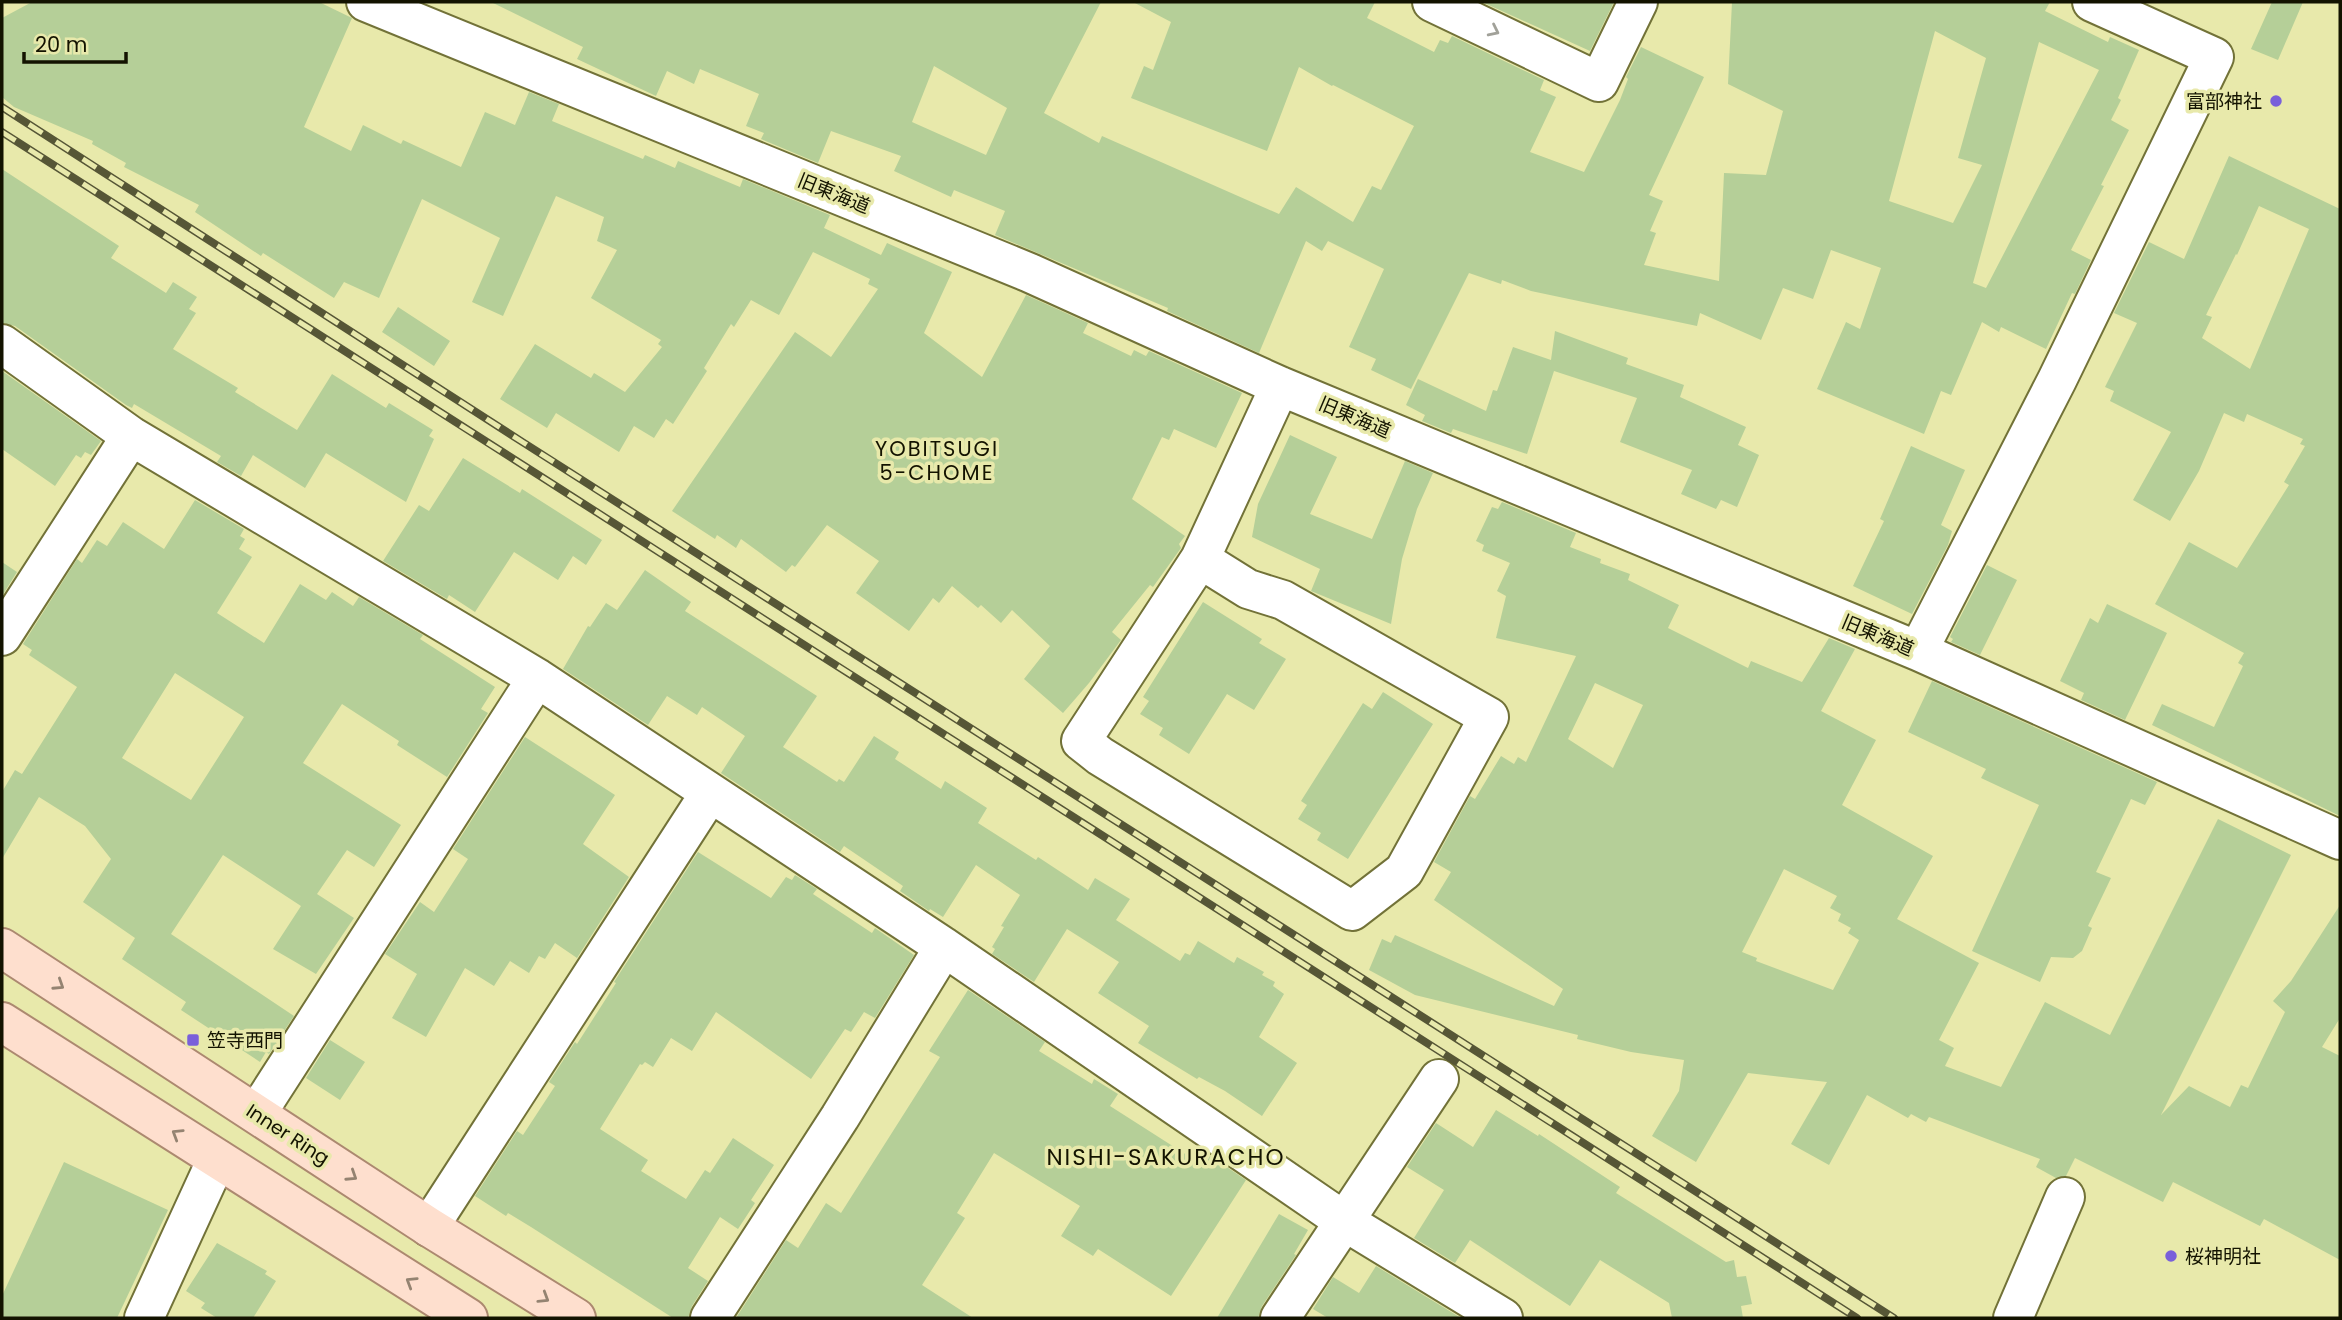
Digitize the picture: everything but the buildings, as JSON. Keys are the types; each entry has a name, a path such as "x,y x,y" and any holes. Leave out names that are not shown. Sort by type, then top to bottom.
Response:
{"main road":[{"name":"Inner Ring","path":"2,948 429,1227 576,1318"},
{"path":"2,1022 468,1318"}],"street":[{"name":"旧東海道","path":"366,2 1030,273 1280,386 1918,651 2340,840"},
{"path":"1432,2 1599,82 1638,2"},
{"path":"1918,651 2057,380 2214,57 2150,14 2092,2"},
{"path":"2,344 131,436 537,678 944,947 1344,1221 1503,1318"},
{"path":"1200,559 1248,589 1283,600 1489,717 1404,871 1352,912 1100,756 1081,741 1200,559 1280,386"},
{"path":"2,636 131,436"},
{"path":"257,1113 537,678"},
{"path":"429,1227 710,793"},
{"path":"710,1318 840,1117 944,947"},
{"path":"1280,1318 1439,1079"},
{"path":"144,1318 217,1159"},
{"path":"2013,1318 2065,1197"}],"railway":[{"path":"2,107 1894,1318"},
{"path":"2,132 1857,1318"}],"place":[{"name":"富部神社","path":"2276,101"},
{"name":"笠寺西門","path":"193,1040"},
{"name":"桜神明社","path":"2171,1256"}],"district":[{"name":"YOBITSUGI 5-CHOME","path":"937,461"},
{"name":"NISHI-SAKURACHO","path":"1166,1157"}]}
